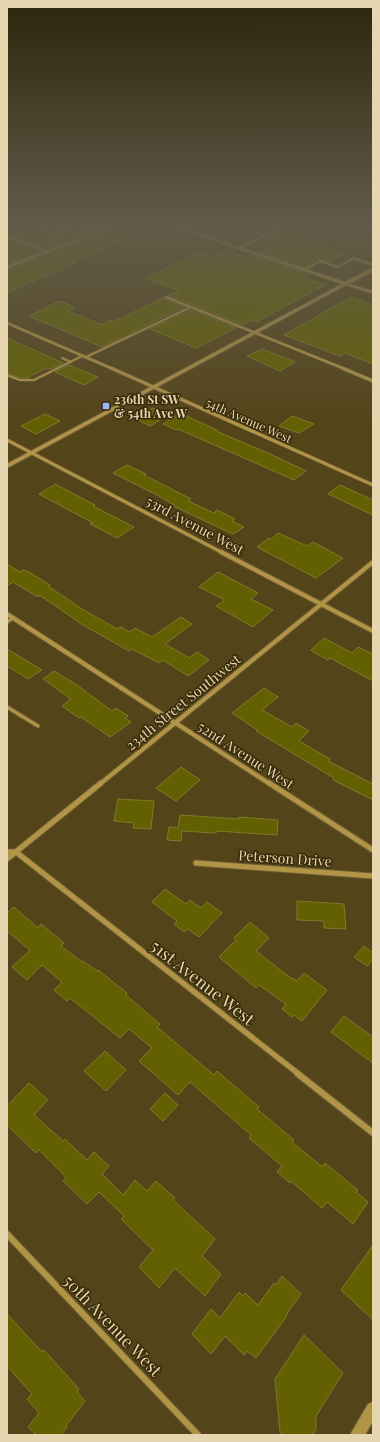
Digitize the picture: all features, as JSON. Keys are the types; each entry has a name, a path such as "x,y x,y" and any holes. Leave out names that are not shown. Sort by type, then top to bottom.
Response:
{"main road":[{"path":"7,466 331,291"},
{"path":"361,1433 373,1409"}],"street":[{"path":"166,297 373,381"},
{"name":"54th Avenue West","path":"7,323 373,485"},
{"name":"53rd Avenue West","path":"7,440 373,631"},
{"name":"234th Street Southwest","path":"7,859 373,562"},
{"name":"52nd Avenue West","path":"7,614 373,850"},
{"path":"7,852 16,852"},
{"name":"51st Avenue West","path":"16,852 373,1133"},
{"name":"Peterson Drive","path":"196,862 373,876"},
{"name":"50th Avenue West","path":"7,1234 198,1435"}],"lane":[{"path":"7,375 20,380 34,380 192,307"},
{"path":"62,358 71,362"},
{"path":"7,622 13,618"},
{"path":"7,708 38,726"}],"building":[{"path":"178,291 313,291 256,322 251,320 243,325 169,295"},
{"path":"351,297 373,305 373,364 345,353 340,356 284,335"},
{"path":"163,298 184,307 102,347 29,316 60,301 74,307 68,311 102,325 110,320 113,322"},
{"path":"191,310 236,328 196,348 150,329"},
{"path":"7,338 63,363 50,369 46,368 27,378 20,378 7,373"},
{"path":"262,349 295,362 280,371 247,356"},
{"path":"69,365 98,377 84,385 55,372"},
{"path":"153,408 168,415 150,426 134,418"},
{"path":"180,413 219,431 218,432 306,471 294,480 178,429 176,430 163,424"},
{"path":"45,414 60,421 36,434 21,426"},
{"path":"292,416 314,424 299,433 279,426"},
{"path":"127,465 191,499 188,501 214,513 217,510 235,519 232,521 244,527 233,534 175,507 161,497 113,473"},
{"path":"55,484 134,527 117,538 90,524 93,523 39,494"},
{"path":"340,485 373,500 373,515 328,494"},
{"path":"278,533 307,546 313,542 343,558 316,578 257,547"},
{"path":"7,564 20,572 23,570 29,572 50,585 48,586 82,609 117,629 121,627 129,632 135,628 152,637 181,617 192,624 165,644 189,658 197,652 209,660 188,676 163,660 159,663 132,649 129,651 83,625 41,596 36,596 13,582 7,586"},
{"path":"218,572 258,593 251,599 273,610 253,627 216,606 225,600 199,587"},
{"path":"324,638 352,653 358,647 373,654 373,681 330,658 328,660 311,650"},
{"path":"7,649 42,670 28,679 7,666"},
{"path":"54,671 77,685 112,711 116,708 128,716 125,718 131,722 110,737 81,717 79,718 62,706 71,699 43,679"},
{"path":"264,688 278,697 262,710 292,727 296,723 309,731 299,741 330,759 328,761 373,784 373,800 333,780 334,778 256,731 257,730 232,713"},
{"path":"181,767 200,780 176,801 156,788"},
{"path":"118,799 154,801 151,829 133,828 134,823 114,821"},
{"path":"180,815 278,820 277,835 217,831 216,833 182,831 181,841 167,840 169,827 178,828"},
{"path":"165,889 186,904 190,900 201,908 207,902 222,913 199,937 188,929 184,932 174,924 177,921 152,902"},
{"path":"297,901 344,904 346,929 324,928 324,921 297,920"},
{"path":"14,907 38,928 41,924 64,943 61,946 82,962 83,961 97,971 98,970 127,993 126,995 160,1024 157,1027 214,1075 217,1071 259,1107 257,1109 294,1140 292,1142 320,1165 323,1166 325,1163 358,1190 356,1192 368,1202 353,1224 327,1202 322,1208 291,1181 290,1183 277,1172 282,1166 249,1138 251,1135 190,1082 178,1095 139,1061 152,1048 129,1029 120,1038 70,998 67,1001 54,990 62,982 42,965 27,980 12,967 30,950 7,931 7,913"},
{"path":"250,922 269,938 256,951 292,979 293,978 297,981 304,973 327,990 302,1021 294,1015 292,1017 282,1009 286,1004 259,985 256,988 219,957 236,940 234,938"},
{"path":"364,946 373,953 373,959 367,966 354,957"},
{"path":"344,1016 373,1037 373,1063 331,1032"},
{"path":"105,1051 126,1070 106,1091 84,1071"},
{"path":"29,1083 48,1100 34,1115 63,1141 65,1139 87,1160 94,1152 109,1166 102,1174 123,1195 135,1180 147,1191 156,1181 175,1198 173,1200 215,1239 202,1256 221,1274 205,1296 175,1268 159,1288 139,1267 153,1250 121,1219 124,1216 99,1192 87,1204 63,1181 66,1177 39,1150 36,1153 7,1125 7,1106"},
{"path":"165,1093 178,1105 163,1121 150,1109"},
{"path":"373,1245 373,1320 341,1290"},
{"path":"282,1276 301,1294 286,1315 287,1316 256,1358 247,1351 244,1355 225,1336 211,1354 192,1334 211,1309 220,1318 239,1292 243,1296 245,1293 258,1305 274,1283 276,1285"},
{"path":"7,1314 42,1352 44,1350 79,1389 77,1392 85,1401 61,1435 36,1435 28,1427 39,1413 27,1399 32,1394 7,1366"},
{"path":"304,1335 343,1373 316,1416 316,1429 313,1435 284,1435 280,1432 275,1379"}],"place":[{"name":"236th St SW & 54th Ave W","path":"106,406"}]}
